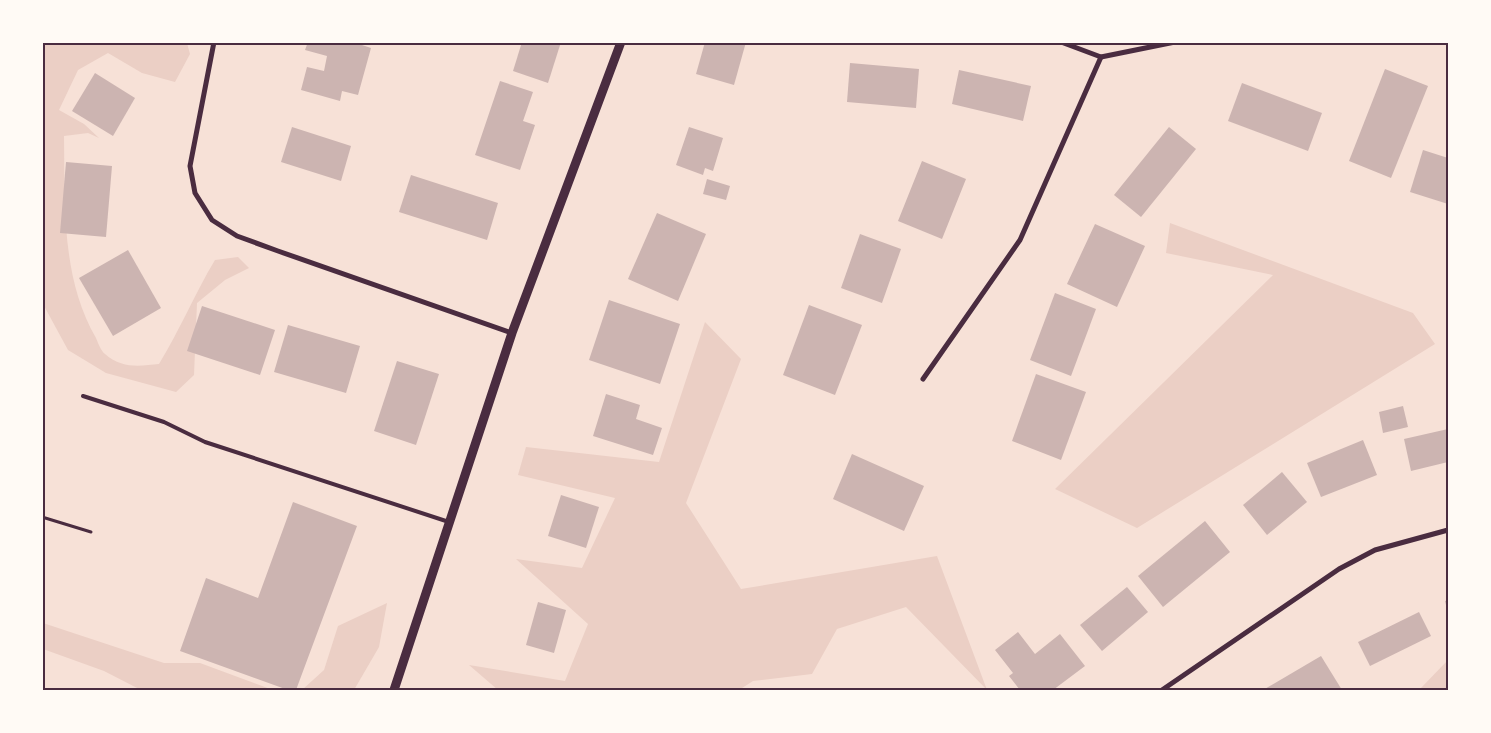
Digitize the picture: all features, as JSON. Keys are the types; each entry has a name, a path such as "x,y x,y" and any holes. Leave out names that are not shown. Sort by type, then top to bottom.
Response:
{"street":[{"path":"214,42 190,166 195,193 212,220 237,236 512,334"},
{"path":"394,690 512,334 621,42"},
{"path":"1061,42 1101,57 1175,42"},
{"path":"923,379 1020,240 1101,57"},
{"path":"1162,690 1339,569 1376,550 1448,530"}],"lane":[{"path":"83,396 164,422 205,442 449,522"}],"path":[{"path":"42,518 91,532"}],"shaded area":[{"path":"43,43 187,43 190,54 175,82 142,73 108,53 78,70 59,110 84,124 99,138 88,133 64,136 65,214 67,240 76,291 102,351 111,359 138,366 159,364 215,260 238,257 249,268 225,280 197,303 194,375 176,392 106,373 68,350 43,304"},
{"path":"1170,223 1413,313 1435,344 1137,528 1055,489 1273,275 1166,253"},
{"path":"705,322 741,359 686,503 741,589 937,556 987,690 906,607 837,629 812,674 753,681 739,690 498,690 469,665 565,681 588,624 516,559 582,568 615,498 518,475 526,447 659,462"},
{"path":"387,603 379,647 354,690 302,690 324,670 338,626"},
{"path":"43,623 164,663 200,663 273,690 141,690 104,671 43,649"},
{"path":"1448,660 1448,690 1419,690"}],"building":[{"path":"308,42 353,42 371,48 358,95 342,91 340,101 301,90 307,67 324,71 327,56 305,50"},
{"path":"522,42 561,42 548,83 513,71"},
{"path":"705,42 746,42 734,85 696,74"},
{"path":"850,63 919,69 916,108 847,102"},
{"path":"1385,69 1428,86 1391,178 1349,161"},
{"path":"959,70 1031,86 1023,121 952,104"},
{"path":"95,73 135,98 113,136 72,111"},
{"path":"500,81 533,92 523,121 535,125 520,170 475,155"},
{"path":"1242,83 1322,113 1308,151 1228,121"},
{"path":"292,127 351,146 341,181 281,162"},
{"path":"689,127 723,138 713,171 705,168 703,175 676,165"},
{"path":"1169,127 1196,149 1141,217 1114,195"},
{"path":"1423,150 1448,158 1448,204 1410,192"},
{"path":"922,161 966,179 942,239 898,221"},
{"path":"66,162 112,166 106,237 60,233"},
{"path":"411,175 498,203 487,240 399,212"},
{"path":"707,179 730,186 726,200 703,194"},
{"path":"657,213 706,234 678,301 628,279"},
{"path":"1095,224 1145,246 1117,307 1067,284"},
{"path":"860,234 901,249 882,303 841,288"},
{"path":"128,250 161,308 113,336 79,278"},
{"path":"1055,293 1096,309 1071,376 1030,360"},
{"path":"609,300 680,324 660,384 589,360"},
{"path":"809,305 862,325 835,395 783,375"},
{"path":"202,306 275,330 260,375 187,351"},
{"path":"288,325 360,346 346,393 274,372"},
{"path":"397,361 439,374 416,445 374,431"},
{"path":"1036,374 1086,392 1061,460 1012,441"},
{"path":"606,394 640,405 636,419 662,428 653,455 593,436"},
{"path":"1403,406 1408,427 1383,433 1379,412"},
{"path":"1448,429 1448,462 1411,471 1404,439"},
{"path":"1363,440 1377,475 1321,497 1307,463"},
{"path":"852,454 924,486 904,531 833,499"},
{"path":"1282,472 1307,502 1267,535 1243,505"},
{"path":"561,495 599,507 586,548 548,536"},
{"path":"293,502 357,526 296,690 288,690 180,651 206,578 258,598"},
{"path":"1205,521 1230,552 1163,607 1138,576"},
{"path":"1127,587 1148,612 1102,651 1080,625"},
{"path":"1448,600 1448,613 1445,601"},
{"path":"538,602 566,610 554,653 526,645"},
{"path":"1419,612 1431,636 1370,666 1358,642"},
{"path":"1018,632 1035,654 1060,634 1085,666 1053,690 1020,690 1009,676 1013,673 995,650"},
{"path":"1321,656 1342,690 1263,690"}]}
